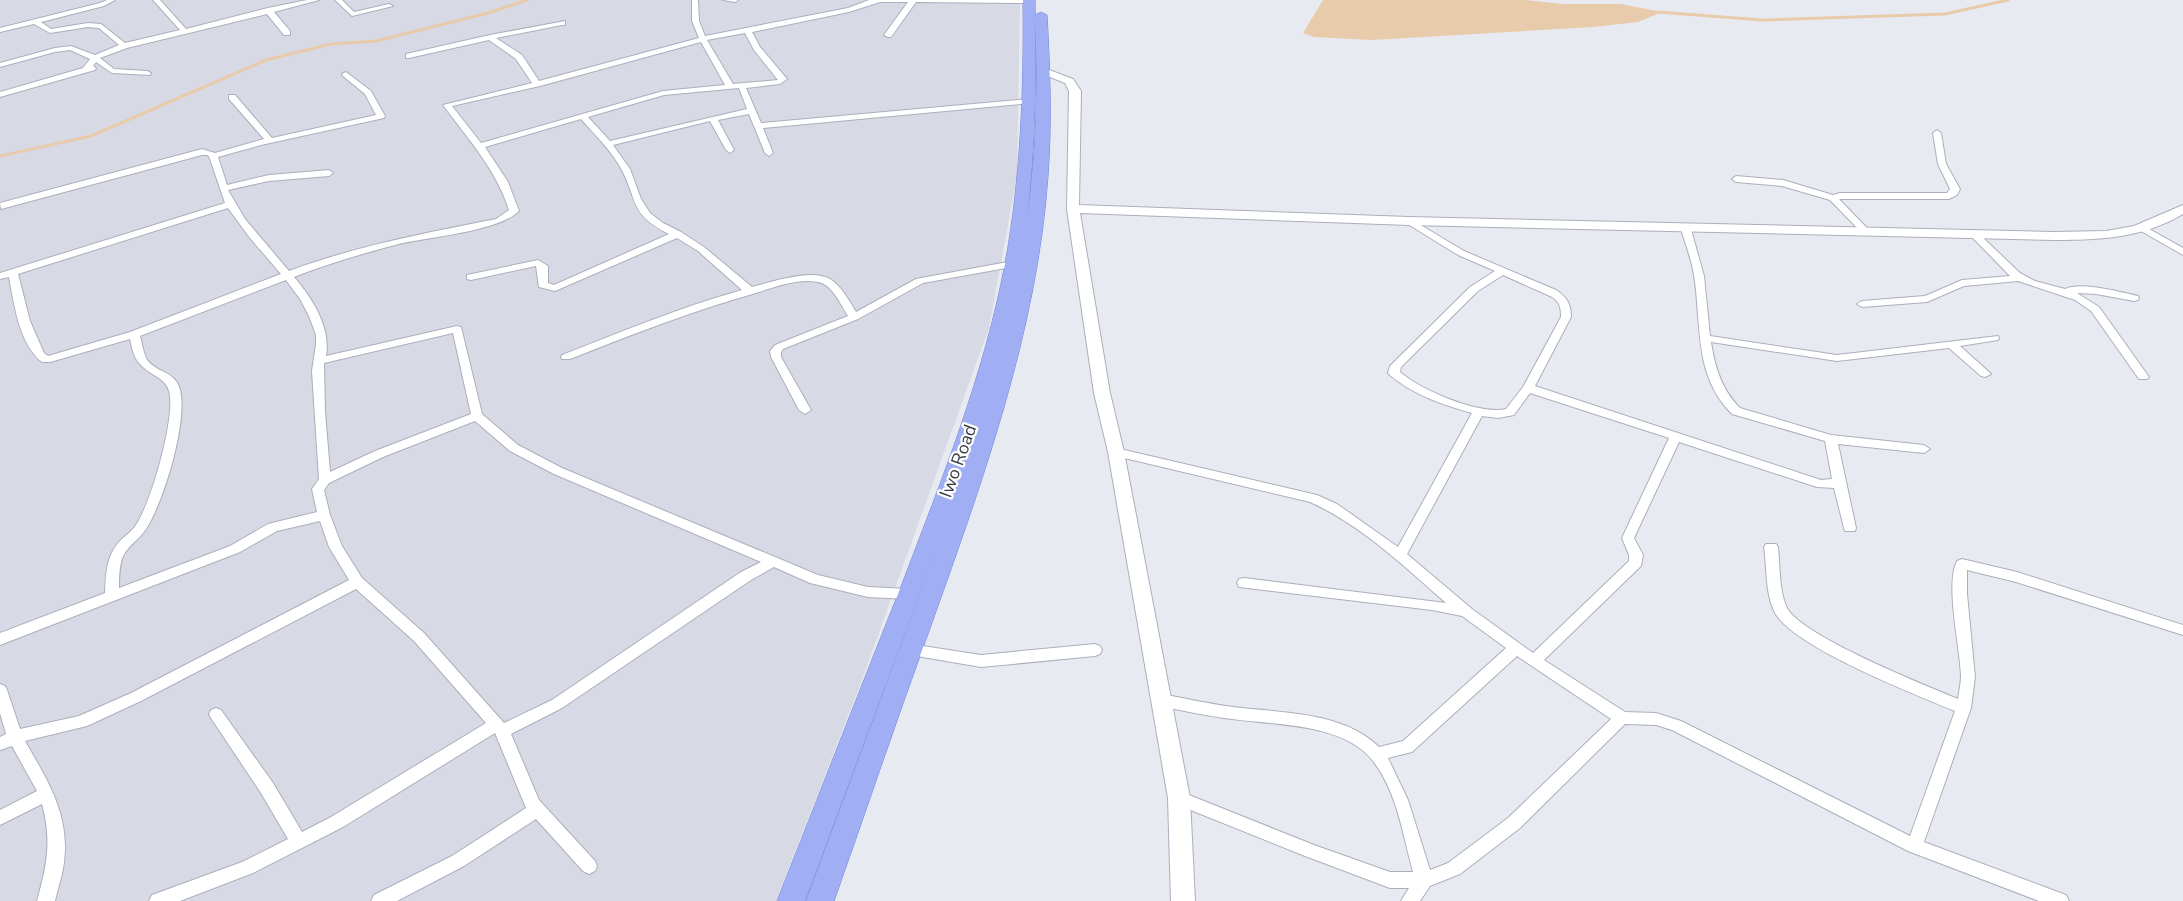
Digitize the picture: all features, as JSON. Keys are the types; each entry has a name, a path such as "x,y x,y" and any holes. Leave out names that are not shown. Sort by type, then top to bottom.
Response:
{"main road":[{"name":"Iwo Road","path":"820,901 979,457 1020,310 1032,248 1044,148 1044,71 1033,0"},
{"name":"Iwo Road","path":"791,901 962,454 985,382 1013,264 1027,150 1036,30"},
{"path":"817,833 844,837"}],"street":[{"path":"0,30 109,3 112,0"},
{"path":"156,0 184,31"},
{"path":"86,70 95,58 124,46 263,9 316,0"},
{"path":"338,0 352,14 389,6"},
{"path":"695,0 694,13 703,39 730,86"},
{"path":"726,0 735,0"},
{"path":"13,273 20,314 43,359 66,355 134,334 288,274 396,242 499,221 510,216 514,208 505,186 479,146 447,105 537,84 703,39 849,10 874,1 1033,0"},
{"path":"888,35 913,1"},
{"path":"263,9 287,33"},
{"path":"35,21 50,32 101,26 124,46"},
{"path":"409,56 562,23"},
{"path":"479,146 663,93 730,86 742,87 776,83 783,79 757,48 747,30"},
{"path":"490,37 519,57 537,84"},
{"path":"0,65 67,48 80,50 117,72 147,73"},
{"path":"0,95 102,65"},
{"path":"1044,71 1069,81 1075,91 1073,209 1101,382 1116,452 1179,798 1183,901"},
{"path":"213,156 381,116 368,93 346,74"},
{"path":"742,87 769,153"},
{"path":"232,97 270,141"},
{"path":"758,126 1029,101"},
{"path":"608,144 750,111"},
{"path":"582,116 608,144 627,170 634,196 645,213 659,226 678,234 700,249 750,291"},
{"path":"713,118 730,150"},
{"path":"1833,198 1840,196 1949,196 1954,193 1955,189 1942,164 1937,133"},
{"path":"1,206 194,154 206,152 213,156 230,204 253,236 288,274 316,319 322,348 318,361 319,430 325,480"},
{"path":"224,188 269,178 329,173"},
{"path":"1736,179 1783,183 1833,198 1865,231"},
{"path":"0,276 230,204"},
{"path":"1073,209 1408,221 2079,236 2144,229 2165,221 2183,209"},
{"path":"1408,221 1461,253 1552,292 1561,297 1566,304 1566,317 1528,388 1510,412 1490,414 1414,388 1400,380 1394,373 1396,366 1474,289 1501,272"},
{"path":"1685,226 1699,274 1704,338 1717,391 1725,403 1736,411 1831,439 1924,449"},
{"path":"2144,229 2183,252"},
{"path":"471,276 538,263 543,266 543,285 555,288 678,234"},
{"path":"1974,234 2019,278"},
{"path":"805,410 776,357 775,351 786,344 854,317 920,281 1013,264"},
{"path":"1862,304 1928,299 1962,283 2019,278 2075,294 2095,309 2143,377"},
{"path":"566,357 750,291 795,280 822,279 831,284 854,317"},
{"path":"2057,289 2096,291 2134,298"},
{"path":"318,361 456,329 477,416 514,448 558,471 815,579 868,592 908,594"},
{"path":"112,597 115,559 120,549 142,527 153,502 162,475 176,405 174,386 164,375 142,360 134,334"},
{"path":"1704,338 1837,358 1994,338"},
{"path":"1951,344 1985,374"},
{"path":"1528,388 1804,479 1821,484 1839,483"},
{"path":"1400,555 1479,411"},
{"path":"477,416 379,454 325,480 318,489 324,515 336,547 357,582 419,637 499,728 533,804 589,866"},
{"path":"1533,661 1636,563 1636,555 1628,538 1676,438"},
{"path":"1831,439 1850,528"},
{"path":"1116,452 1313,498 1333,507 1400,555 1467,613 1533,661 1622,718 1656,719 1676,725 1914,846 2060,901"},
{"path":"0,639 235,549 273,526 324,515"},
{"path":"1771,547 1781,611 1799,630 1861,662 1964,708"},
{"path":"158,901 247,868 337,822 499,728 557,704 746,576 772,562"},
{"path":"1914,846 1964,708 1968,677 1960,594 1962,564 2017,577 2183,630"},
{"path":"8,741 82,722 136,697 357,582"},
{"path":"1244,584 1432,605 1467,613"},
{"path":"1377,754 1407,747 1516,648"},
{"path":"910,650 981,661 1095,650"},
{"path":"0,690 8,741 47,794 56,827 55,868 46,901"},
{"path":"1160,700 1241,714 1282,717 1332,728 1357,738 1377,754 1394,784 1424,880"},
{"path":"216,714 267,788 298,841"},
{"path":"1179,798 1390,880 1424,880 1454,869 1514,823 1622,718"},
{"path":"0,818 47,794"},
{"path":"380,901 458,861 538,810"},
{"path":"1410,901 1424,880"}],"shaded area":[{"path":"0,0 1020,0 1017,175 989,328 859,688 776,901 0,901"},
{"path":"1323,0 1525,0 1563,4 1621,4 1662,12 1638,22 1594,27 1372,40 1314,37 1303,33"}],"waterway":[{"path":"0,156 91,136 266,60 331,44 376,41 488,13 527,0"},
{"path":"1658,12 1762,20 1945,14 2008,0"}]}
